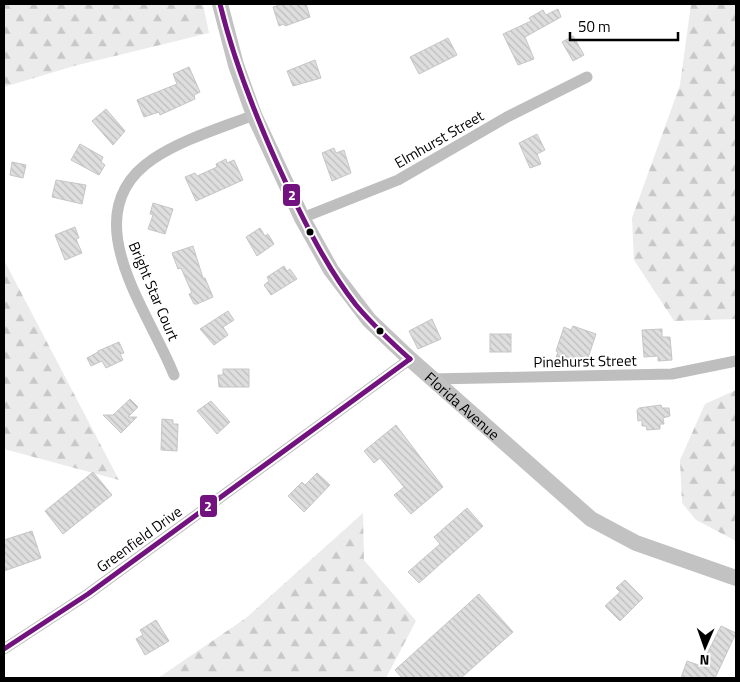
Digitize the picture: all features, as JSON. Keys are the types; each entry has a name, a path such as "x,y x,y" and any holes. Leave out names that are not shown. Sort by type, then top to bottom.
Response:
{"main road":[{"name":"Florida Avenue","path":"220,4 236,65 254,115 302,218 331,270 369,320 432,379 591,519 636,543 736,578"}],"street":[{"name":"Elmhurst Street","path":"302,218 398,180 507,117 587,77"},
{"name":"Bright Star Court","path":"174,375 119,254 115,231 120,205 134,177 154,158 254,115"},
{"name":"Greenfield Drive","path":"4,649 88,594 410,359"},
{"name":"Pinehurst Street","path":"432,379 672,374 736,361"}],"green space":[{"path":"4,4 203,4 209,33 74,66 4,87"},
{"path":"691,4 736,4 736,319 674,321 634,260 632,218 680,85"},
{"path":"4,260 119,480 4,449"},
{"path":"736,390 736,541 696,520 682,503 680,460 705,404"},
{"path":"363,513 364,560 416,621 386,678 158,678 246,618"}],"building":[{"path":"283,4 306,4 310,17 285,26 284,24 279,26 273,7"},
{"path":"558,9 561,17 525,37 534,59 518,65 503,34 531,21 529,18 543,10 546,15"},
{"path":"573,36 584,55 573,61 562,42"},
{"path":"448,38 457,55 419,74 410,57"},
{"path":"315,60 321,78 293,86 287,71"},
{"path":"189,67 200,92 194,95 195,99 160,115 159,112 144,117 137,100 177,84 173,74"},
{"path":"106,109 125,131 113,145 92,121"},
{"path":"537,134 545,150 537,154 541,164 530,168 519,143"},
{"path":"80,144 103,157 101,162 105,165 99,175 71,160"},
{"path":"334,148 336,153 344,150 351,173 332,181 322,153"},
{"path":"226,159 227,163 234,160 243,180 196,201 185,177 195,173 197,176 217,167 216,164"},
{"path":"12,162 26,165 23,178 10,175"},
{"path":"56,180 86,185 82,204 52,197"},
{"path":"153,203 173,209 165,234 148,229 153,215 150,214"},
{"path":"75,227 79,238 76,239 82,253 65,260 55,235"},
{"path":"260,228 265,236 268,234 274,244 257,256 246,237"},
{"path":"193,246 203,278 205,278 213,297 197,304 194,304 189,294 192,293 181,268 178,269 172,253"},
{"path":"284,266 287,271 290,269 297,279 271,295 264,285 269,281 267,277"},
{"path":"228,311 234,320 223,327 228,335 214,345 200,329"},
{"path":"432,319 441,339 418,349 409,331"},
{"path":"573,326 596,334 587,361 578,358 576,364 556,357 558,352 556,351 564,327 571,330"},
{"path":"662,329 662,337 670,337 672,360 658,361 658,356 644,357 642,330"},
{"path":"490,334 511,334 511,352 490,352"},
{"path":"119,342 124,353 120,354 123,360 106,368 102,361 91,366 87,358"},
{"path":"223,369 249,369 249,387 219,387 218,375 223,375"},
{"path":"130,399 138,407 128,417 137,417 121,433 103,415 113,415"},
{"path":"211,401 230,422 217,434 197,411"},
{"path":"661,405 662,408 669,408 670,416 663,418 664,424 660,424 660,429 647,430 646,426 642,426 642,420 638,421 637,410 639,408"},
{"path":"162,419 173,420 173,424 178,424 177,451 161,450"},
{"path":"396,425 443,487 411,514 394,495 404,487 380,458 374,463 364,451"},
{"path":"93,472 112,495 63,534 45,511"},
{"path":"317,473 330,485 304,512 288,496 302,482 305,485"},
{"path":"467,508 483,526 419,583 408,572 440,544 434,537"},
{"path":"32,531 41,558 4,571 4,540"},
{"path":"625,580 643,598 620,621 605,606 620,592 616,588"},
{"path":"479,594 513,632 461,678 402,678 395,670"},
{"path":"156,620 169,641 145,655 136,639 143,635 140,630"},
{"path":"721,626 736,633 715,678 681,678 687,661 701,666"}],"transit line":[{"name":"2","path":"220,4 240,73 266,139 301,215 345,291 382,333 410,359"},
{"name":"2","path":"4,649 88,594 410,359"}]}
